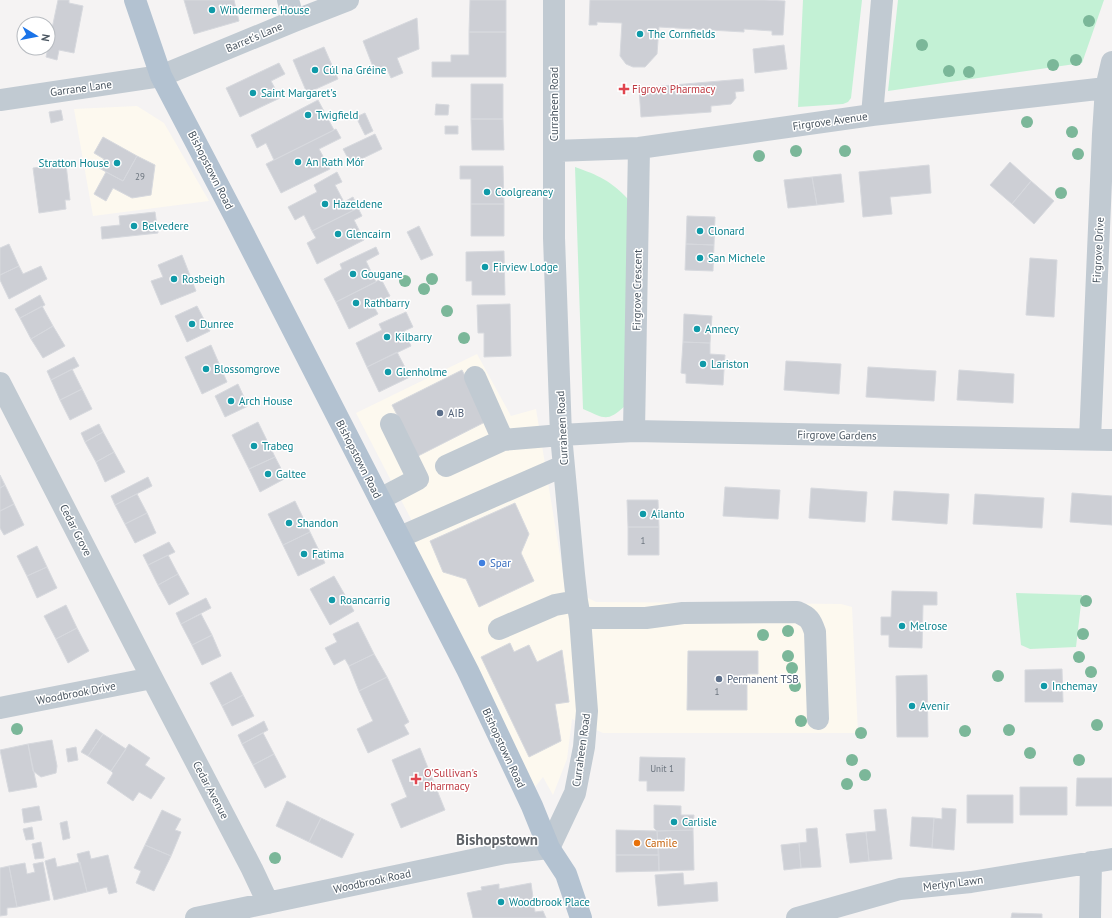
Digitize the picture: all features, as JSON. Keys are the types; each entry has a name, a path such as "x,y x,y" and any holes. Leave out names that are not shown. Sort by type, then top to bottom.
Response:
{"main road":[{"name":"Bishopstown Road","path":"135,0 161,76 468,671 532,806 549,848 566,874 581,918"}],"street":[{"path":"288,0 294,21"},
{"name":"Barret's Lane","path":"161,76 348,0"},
{"name":"Curraheen Road","path":"549,848 576,793 584,748 587,711 579,609 563,466 561,435 554,238 554,0"},
{"path":"872,115 882,0"},
{"name":"Firgrove Drive","path":"1090,439 1106,88 1112,62"},
{"name":"Garrane Lane","path":"0,100 161,76"},
{"name":"Firgrove Avenue","path":"554,151 639,148 872,115 1106,88"},
{"name":"Firgrove Crescent","path":"634,431 639,148"},
{"path":"475,378 503,440"},
{"name":"Cedar Grove","path":"0,383 152,678"},
{"path":"380,499 418,478 391,424"},
{"name":"Firgrove Gardens","path":"446,466 503,440 634,431 1112,440"},
{"path":"400,538 563,466"},
{"path":"499,628 555,605 646,618 683,613 797,612 807,616 816,632 818,719"},
{"name":"Woodbrook Drive","path":"0,708 152,678"},
{"name":"Cedar Avenue","path":"152,678 252,869 268,903"},
{"name":"Woodbrook Road","path":"196,918 505,853 549,848"},
{"name":"Merlyn Lawn","path":"797,918 900,889 971,882 1112,859"},
{"path":"1090,918 1091,862"}],"shaded area":[{"path":"137,106 164,123 209,201 93,216 74,109"},
{"path":"477,354 511,416 536,409 565,586 596,602 841,604 852,607 858,733 603,733 572,719 567,759 553,795 543,777 535,787 405,527 413,523 356,413"}],"green space":[{"path":"803,0 862,0 851,98 848,102 843,104 798,107"},
{"path":"898,0 1104,0 1082,63 888,91"},
{"path":"575,167 604,179 628,199 625,406 609,417 601,416 583,409"},
{"path":"1016,593 1082,595 1076,647 1030,649 1021,645"}],"building":[{"path":"58,0 69,0 69,3 83,6 74,53 59,50 57,60 46,57 56,56 56,16 55,16"},
{"name":"Windermere House","path":"184,0 234,0 239,21 194,34"},
{"path":"470,0 506,0 506,32 469,32"},
{"name":"The Cornfields","path":"590,0 785,1 783,35 772,35 772,31 744,29 744,32 659,27 657,54 645,67 633,67 626,64 620,56 622,23 597,22 597,25 589,25"},
{"path":"417,18 419,49 397,58 403,73 391,78 386,67 375,72 363,41"},
{"path":"469,32 506,32 506,77 432,77 432,62 451,62 451,55 469,55"},
{"path":"784,45 787,69 755,73 753,49"},
{"name":"Cúl na Gréine","path":"324,47 338,79 307,93 293,60"},
{"name":"Saint Margaret's","path":"279,63 285,74 271,81 280,98 240,117 226,88"},
{"path":"743,79 744,91 735,92 736,98 731,104 711,106 711,112 641,117 639,88"},
{"path":"471,84 503,84 503,119 471,119"},
{"name":"Twigfield","path":"318,100 334,130 274,160 266,143 257,148 251,135"},
{"path":"436,104 449,105 448,115 435,115"},
{"path":"61,110 63,120 51,123 49,112"},
{"path":"365,113 373,131 365,135 356,117"},
{"path":"471,119 503,119 504,150 472,150"},
{"path":"445,126 458,126 458,134 445,134"},
{"name":"An Rath Mór","path":"336,129 341,138 319,149 330,169 281,193 266,164"},
{"path":"375,134 382,149 351,164 343,149"},
{"name":"Stratton House","path":"103,137 137,156 123,181 99,168 104,159 94,153"},
{"path":"137,156 155,165 151,195 132,198 113,188 106,201 94,194 106,172 123,181"},
{"path":"1010,162 1031,181 1012,204 990,185"},
{"path":"66,164 70,200 65,200 66,209 39,213 33,168"},
{"path":"929,165 931,193 890,197 892,214 863,217 859,172"},
{"name":"Coolgreaney","path":"460,166 503,166 504,204 471,204 471,179 460,179"},
{"name":"Hazeldene","path":"337,172 342,182 335,185 344,202 353,197 358,208 312,231 304,215 295,220 288,207 317,192 314,185"},
{"path":"841,174 844,202 817,205 812,177"},
{"path":"812,177 817,205 788,208 784,180"},
{"path":"1031,181 1054,201 1034,224 1012,204"},
{"path":"471,204 504,204 504,236 471,236"},
{"name":"Glencairn","path":"358,208 362,216 354,220 364,240 317,264 307,243 316,238 312,231"},
{"name":"Belvedere","path":"155,212 158,233 102,239 101,227 120,225 119,216"},
{"name":"Clonard","path":"687,216 715,217 714,245 686,244"},
{"path":"419,226 433,255 421,260 407,232"},
{"path":"9,244 19,266 0,275 0,248"},
{"name":"San Michele","path":"686,244 714,245 713,271 685,270"},
{"name":"Gougane","path":"376,247 379,254 366,261 376,282 336,302 324,279 342,269 340,264"},
{"name":"Firview Lodge","path":"504,251 505,295 472,295 472,281 466,281 466,252"},
{"name":"Rosbeigh","path":"182,255 196,291 161,305 151,281 163,277 158,265"},
{"path":"1030,258 1057,260 1054,317 1026,315"},
{"path":"19,266 23,274 41,266 47,279 9,299 0,280 0,275"},
{"name":"Rathbarry","path":"381,279 390,296 373,305 378,314 349,329 336,302"},
{"path":"40,295 45,305 20,318 15,309"},
{"path":"510,304 511,356 484,357 484,333 478,333 477,305"},
{"path":"42,306 53,326 31,339 20,318"},
{"name":"Dunree","path":"197,306 210,331 187,342 175,316"},
{"name":"Kilbarry","path":"406,312 413,327 404,331 411,346 367,367 356,343 382,330 379,324"},
{"name":"Annecy","path":"684,314 712,316 710,343 683,342"},
{"path":"53,326 65,346 43,358 31,339"},
{"name":"Lariston","path":"683,342 710,343 710,354 725,355 723,385 686,383 686,374 681,373"},
{"name":"Blossomgrove","path":"211,345 227,382 202,394 185,357"},
{"name":"Glenholme","path":"397,352 410,377 379,392 367,367"},
{"path":"74,357 79,366 51,380 47,371"},
{"path":"786,361 841,364 839,394 784,390"},
{"path":"868,367 936,371 934,401 866,397"},
{"path":"72,369 82,389 60,400 51,380"},
{"name":"AIB","path":"462,370 487,421 418,456 392,405"},
{"path":"959,370 1014,374 1013,403 957,400"},
{"name":"Arch House","path":"238,384 248,406 225,417 215,396"},
{"path":"82,389 92,409 70,420 60,400"},
{"name":"Trabeg","path":"258,422 275,457 249,469 232,435"},
{"path":"99,424 103,432 85,442 81,433"},
{"path":"103,432 114,452 96,462 85,442"},
{"path":"114,452 125,472 105,482 96,462"},
{"name":"Galtee","path":"275,457 286,478 260,492 249,469"},
{"path":"0,475 5,485 0,488"},
{"path":"148,477 152,486 115,505 111,496"},
{"path":"5,485 14,504 0,511 0,488"},
{"path":"725,487 780,490 778,519 723,516"},
{"path":"811,488 867,492 865,522 809,518"},
{"path":"894,491 949,494 947,524 892,520"},
{"path":"1072,493 1112,496 1112,525 1070,522"},
{"path":"137,494 147,513 125,524 115,505"},
{"path":"975,494 1044,498 1042,528 973,524"},
{"name":"Ailanto","path":"627,500 658,500 659,527 628,527"},
{"name":"Shandon","path":"295,501 310,532 283,545 268,514"},
{"name":"Spar","path":"515,503 529,534 521,553 534,581 479,607 466,579 443,572 430,541"},
{"path":"14,504 24,525 4,535 0,528 0,511"},
{"path":"147,513 156,533 135,543 125,524"},
{"path":"628,527 659,527 659,555 628,555"},
{"name":"Fatima","path":"310,532 325,563 298,576 283,545"},
{"path":"169,542 175,552 148,565 143,555"},
{"path":"37,546 47,567 27,576 17,556"},
{"path":"168,555 178,574 158,585 148,565"},
{"path":"47,567 57,588 37,598 27,576"},
{"path":"178,574 189,594 169,605 158,585"},
{"name":"Roancarrig","path":"334,576 354,611 330,625 310,589"},
{"name":"Melrose","path":"892,591 937,592 937,605 923,605 922,648 889,647 889,635 881,635 881,617 891,617"},
{"path":"206,598 211,608 181,624 176,613"},
{"path":"66,605 77,628 56,639 44,616"},
{"path":"201,614 212,635 192,645 181,624"},
{"path":"358,622 374,654 349,666 345,659 334,665 325,648 337,642 333,634"},
{"path":"77,628 89,651 68,663 56,639"},
{"path":"212,635 221,656 202,665 192,645"},
{"path":"510,643 514,652 529,645 537,662 562,650 569,702 555,704 561,741 529,757 481,657"},
{"name":"Permanent TSB","path":"688,651 758,651 758,674 747,674 747,710 687,710"},
{"path":"374,654 387,677 359,691 349,666"},
{"name":"Inchemay","path":"1062,669 1063,702 1025,702 1025,670"},
{"path":"231,672 243,695 222,706 210,683"},
{"name":"Avenir","path":"927,675 928,737 897,737 896,676"},
{"path":"387,677 409,722 404,725 409,734 368,753 357,729 373,721 359,691"},
{"path":"243,695 254,716 232,726 222,706"},
{"path":"264,721 268,730 242,744 238,735"},
{"path":"96,729 103,734 88,756 81,752"},
{"path":"263,733 274,754 253,765 242,744"},
{"path":"103,734 126,749 111,771 88,756"},
{"path":"52,740 57,766 56,773 41,777 33,771 28,744"},
{"path":"28,744 37,787 9,792 0,750"},
{"path":"129,744 150,758 145,765 165,778 151,799 139,792 133,801 107,783 113,773 111,771"},
{"path":"76,747 78,760 68,762 66,749"},
{"name":"O'Sullivan's Pharmacy","path":"420,748 445,810 401,828 391,804 407,797 392,760"},
{"path":"274,754 286,777 265,788 253,765"},
{"path":"640,757 685,758 684,791 647,791 647,781 639,781"},
{"path":"1077,778 1112,778 1112,806 1076,806"},
{"path":"1020,787 1067,787 1067,815 1020,815"},
{"path":"967,795 1013,795 1013,823 967,823"},
{"path":"287,801 321,818 309,842 276,826"},
{"name":"Carlisle","path":"654,805 681,806 681,815 694,815 693,830 657,831 654,828"},
{"path":"39,806 42,820 24,823 22,809"},
{"path":"942,808 956,809 954,850 932,848 934,818 942,819"},
{"path":"886,809 892,859 869,861 866,832 876,831 874,810"},
{"path":"162,810 181,819 175,830 181,832 171,856 145,845"},
{"path":"912,817 934,818 932,848 910,846"},
{"path":"321,818 354,834 342,858 309,842"},
{"path":"67,821 70,838 63,840 60,823"},
{"path":"32,827 34,839 26,840 23,829"},
{"path":"817,828 821,867 801,868 799,843 807,842 806,829"},
{"name":"Camile","path":"616,830 657,831 659,855 616,855"},
{"path":"693,830 694,870 659,871 657,831"},
{"path":"866,832 869,861 850,863 846,834"},
{"path":"41,842 44,858 35,859 32,844"},
{"path":"799,843 801,868 784,870 781,845"},
{"path":"145,845 171,856 154,891 136,883 141,871 134,868"},
{"path":"89,851 91,859 108,855 117,892 109,894 107,887 87,892 77,854"},
{"path":"616,855 659,855 659,871 616,872"},
{"path":"55,858 57,867 80,862 87,892 54,900 45,861"},
{"path":"43,862 50,900 17,907 9,866 25,863 27,874 35,872 33,864"},
{"path":"9,866 17,907 7,908 7,915 0,916 0,868"},
{"path":"683,873 684,885 717,882 718,901 658,906 655,875"},
{"name":"Woodbrook Place","path":"531,883 535,912 543,911 546,918 473,918 467,893 482,890 481,887 499,884 499,889"},
{"path":"1012,913 1042,914 1042,918 1011,918"}],"place":[{"name":"Windermere House","path":"212,10"},
{"name":"The Cornfields","path":"640,34"},
{"name":"Cúl na Gréine","path":"315,70"},
{"name":"Figrove Pharmacy","path":"624,89"},
{"name":"Saint Margaret's","path":"253,93"},
{"name":"Twigfield","path":"308,115"},
{"name":"An Rath Mór","path":"298,162"},
{"name":"Stratton House","path":"117,163"},
{"name":"Coolgreaney","path":"487,192"},
{"name":"Hazeldene","path":"325,204"},
{"name":"Belvedere","path":"134,226"},
{"name":"Clonard","path":"700,231"},
{"name":"Glencairn","path":"338,234"},
{"name":"San Michele","path":"700,258"},
{"name":"Firview Lodge","path":"485,267"},
{"name":"Gougane","path":"353,274"},
{"name":"Rosbeigh","path":"174,279"},
{"name":"Rathbarry","path":"356,303"},
{"name":"Dunree","path":"192,324"},
{"name":"Annecy","path":"697,329"},
{"name":"Kilbarry","path":"387,337"},
{"name":"Lariston","path":"703,364"},
{"name":"Blossomgrove","path":"206,369"},
{"name":"Glenholme","path":"388,372"},
{"name":"Arch House","path":"231,401"},
{"name":"AIB","path":"440,413"},
{"name":"Trabeg","path":"254,446"},
{"name":"Galtee","path":"268,474"},
{"name":"Ailanto","path":"643,514"},
{"name":"Shandon","path":"289,523"},
{"name":"Fatima","path":"304,554"},
{"name":"Spar","path":"482,563"},
{"name":"Roancarrig","path":"332,600"},
{"name":"Melrose","path":"902,626"},
{"name":"Permanent TSB","path":"719,679"},
{"name":"Inchemay","path":"1044,686"},
{"name":"Avenir","path":"912,706"},
{"name":"O'Sullivan's Pharmacy","path":"416,779"},
{"name":"Carlisle","path":"674,822"},
{"name":"Camile","path":"637,843"},
{"name":"Woodbrook Place","path":"501,902"}],"district":[{"name":"Bishopstown","path":"497,840"}]}
